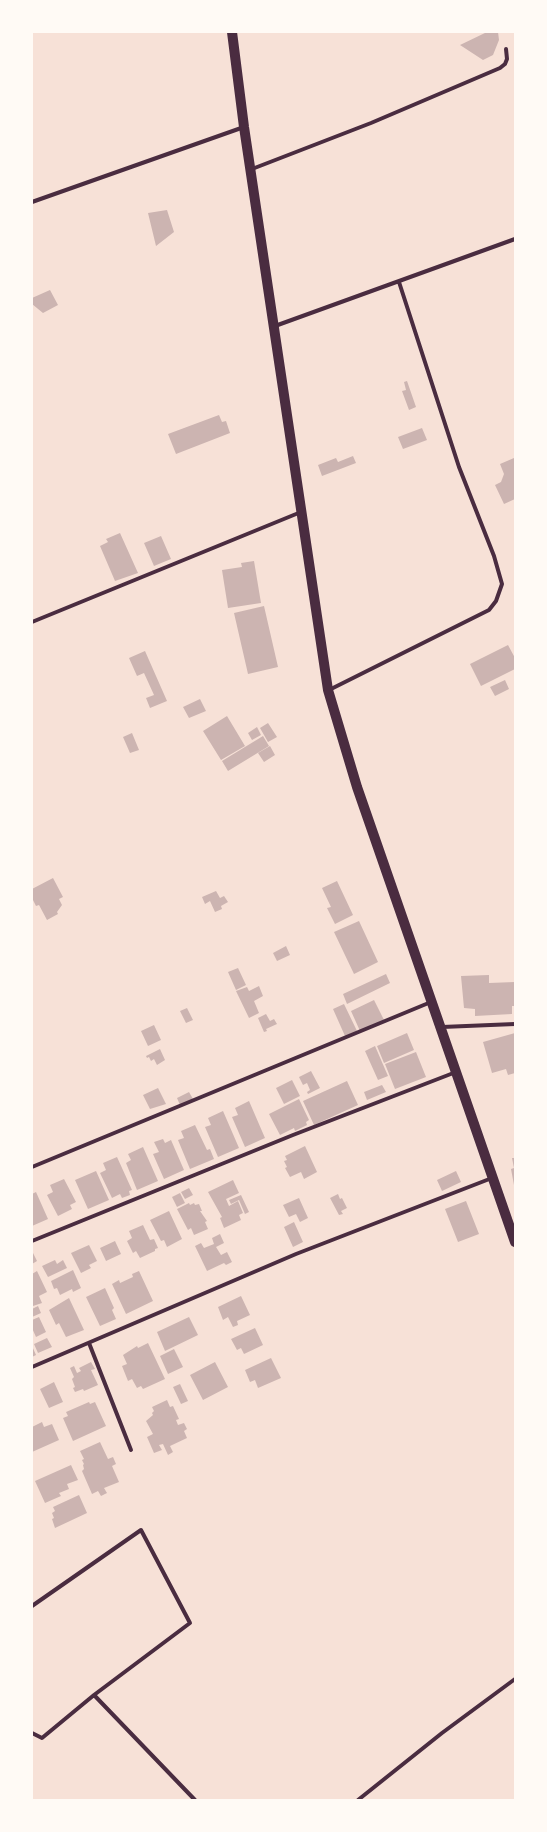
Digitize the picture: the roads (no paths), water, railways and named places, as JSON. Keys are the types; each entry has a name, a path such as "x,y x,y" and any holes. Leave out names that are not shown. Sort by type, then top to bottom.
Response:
{"main road":[{"path":"232,32 244,127 275,326 328,690 357,788 442,1027 492,1178 515,1242"}],"street":[{"path":"251,169 371,123 500,68 505,64 507,59 506,49"},
{"path":"32,202 244,127"},
{"path":"275,326 515,239"},
{"path":"328,690 489,610 496,601 502,584 494,556 459,467 399,282"},
{"path":"32,622 301,512"},
{"path":"32,1167 432,1002"},
{"path":"442,1027 515,1024"},
{"path":"32,1241 293,1135 457,1072"},
{"path":"32,1367 296,1254 492,1178"},
{"path":"89,1343 131,1450"},
{"path":"32,1606 141,1530 190,1623 94,1695 42,1738 32,1733"},
{"path":"358,1800 442,1733 515,1679"},
{"path":"94,1695 195,1800"}]}
